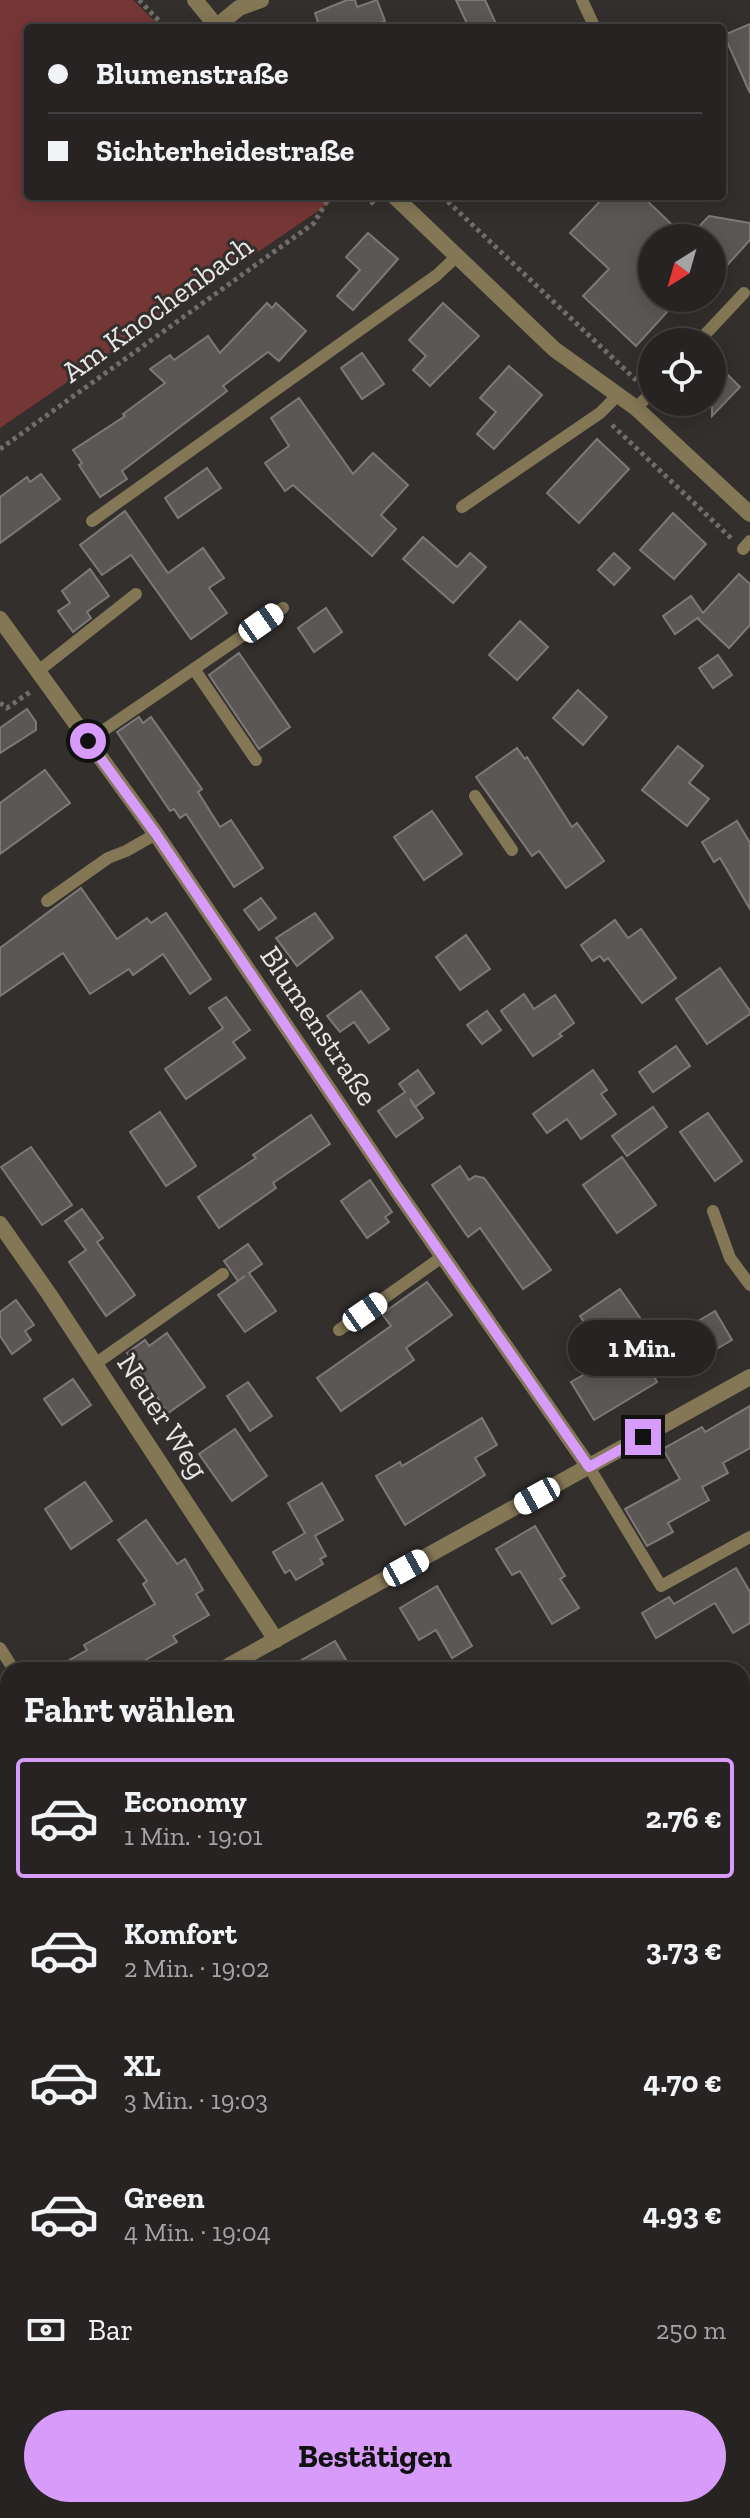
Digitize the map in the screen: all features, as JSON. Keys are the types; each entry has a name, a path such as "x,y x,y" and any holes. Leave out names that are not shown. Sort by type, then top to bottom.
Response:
{"street":[{"path":"195,0 215,24"},
{"path":"220,24 239,8 261,0"},
{"path":"398,200 554,349 636,408 750,514"},
{"name":"Blumenstraße","path":"0,619 156,834 442,1257 589,1467"},
{"name":"Neuer Weg","path":"0,1224 276,1640"},
{"path":"236,1662 750,1377"}],"lane":[{"path":"582,0 593,24"},
{"path":"92,521 437,275 456,257"},
{"path":"711,328 744,293"},
{"path":"462,507 600,413 618,395"},
{"path":"41,676 136,594"},
{"path":"88,741 283,608"},
{"path":"194,669 256,760"},
{"path":"475,796 512,850"},
{"path":"47,901 108,858 156,834"},
{"path":"713,1211 730,1258 750,1285"},
{"path":"339,1330 442,1257"},
{"path":"95,1364 223,1274"},
{"path":"589,1467 661,1586 750,1537"}],"path":[{"path":"139,0 162,24"},
{"name":"Am Knochenbach","path":"0,449 314,223 328,200"},
{"path":"446,200 638,380"},
{"path":"0,703 7,708 41,676"}],"shaded area":[{"path":"0,0 133,0 158,24 24,24 24,200 334,200 0,428"}],"building":[{"path":"347,0 355,0 357,7 377,0 385,21 378,24 314,24 318,22 315,13"},
{"path":"456,0 485,0 496,24 467,24"},
{"path":"750,24 750,93 726,39 726,34"},
{"path":"601,200 646,200 671,224 638,224 638,312 667,312 652,328 638,328 636,346 583,296 609,269 570,233"},
{"path":"709,216 750,223 750,240 726,267 726,224 701,224"},
{"path":"368,233 398,259 353,310 337,296 360,270 346,257"},
{"path":"267,303 272,308 276,303 306,331 279,361 268,352 223,386 227,391 122,471 127,479 100,497 73,450 125,416 123,414 165,383 150,369 170,355 174,360 208,336 220,353"},
{"path":"443,303 479,336 430,386 413,370 426,356 409,340"},
{"path":"362,353 384,384 362,399 341,368"},
{"path":"509,366 542,395 494,449 477,434 496,412 480,398"},
{"path":"726,373 740,387 726,402"},
{"path":"299,398 353,474 373,453 408,485 381,515 396,529 372,556 293,485 285,491 265,463 289,446 271,418"},
{"path":"597,439 629,469 579,523 547,493"},
{"path":"207,468 221,488 178,518 165,498"},
{"path":"41,474 60,499 0,543 0,497 27,477 30,482"},
{"path":"125,511 168,573 203,548 224,578 209,588 227,613 191,639 131,555 102,575 80,545"},
{"path":"673,513 706,544 674,579 640,550"},
{"path":"423,537 457,567 470,553 486,567 453,603 403,559"},
{"path":"614,553 630,568 614,585 598,570"},
{"path":"90,569 109,596 87,612 91,618 73,632 58,611 70,603 62,591"},
{"path":"739,574 750,584 750,625 729,648 699,617 675,634 663,616 691,596 703,613"},
{"path":"326,608 342,632 314,652 298,628"},
{"path":"520,621 548,647 517,680 489,655"},
{"path":"239,653 290,727 259,749 209,675"},
{"path":"718,655 732,675 713,688 699,668"},
{"path":"578,690 607,717 583,745 553,718"},
{"path":"27,709 36,722 36,730 0,753 0,728"},
{"path":"139,717 143,723 151,717 202,789 198,792 220,827 231,820 263,868 234,887 186,814 180,818 174,809 170,811 117,732"},
{"path":"678,746 703,766 689,783 709,799 687,826 642,790"},
{"path":"517,748 525,759 527,757 572,827 577,823 604,861 566,888 539,851 532,856 476,777"},
{"path":"45,770 70,803 0,854 0,803"},
{"path":"432,811 462,854 424,880 394,837"},
{"path":"737,821 750,843 750,909 720,858 714,862 702,842"},
{"path":"81,888 117,939 147,918 151,923 166,913 211,979 190,994 163,954 133,975 129,969 90,994 63,953 0,996 0,948"},
{"path":"261,898 276,918 259,930 244,910"},
{"path":"315,913 333,938 297,966 276,938"},
{"path":"615,920 628,938 641,929 676,978 642,1003 608,958 604,961 600,956 592,961 581,945"},
{"path":"466,935 490,969 460,990 436,957"},
{"path":"720,968 750,1014 707,1044 676,999"},
{"path":"361,991 389,1029 369,1043 354,1022 340,1032 327,1016"},
{"path":"524,994 534,1009 555,995 574,1023 559,1034 562,1036 533,1056 501,1011"},
{"path":"226,997 250,1030 233,1042 245,1058 186,1099 165,1069 223,1028 209,1008"},
{"path":"487,1011 501,1030 482,1044 467,1025"},
{"path":"676,1046 690,1066 653,1092 639,1072"},
{"path":"418,1070 434,1093 415,1107 423,1118 396,1137 378,1111 405,1092 399,1084"},
{"path":"593,1070 607,1090 601,1094 616,1114 581,1139 567,1119 547,1133 533,1114"},
{"path":"653,1107 667,1127 627,1156 612,1136"},
{"path":"160,1112 196,1166 166,1186 130,1132"},
{"path":"708,1113 742,1161 715,1181 680,1132"},
{"path":"311,1115 330,1144 273,1183 276,1188 219,1228 198,1197 256,1158 253,1155"},
{"path":"31,1147 72,1205 42,1225 1,1167"},
{"path":"622,1157 656,1205 617,1233 583,1185"},
{"path":"460,1166 469,1180 475,1176 484,1178 551,1270 523,1289 480,1228 468,1237 432,1185"},
{"path":"370,1180 392,1212 385,1217 389,1222 367,1238 341,1201"},
{"path":"82,1209 103,1238 97,1242 135,1295 106,1316 69,1262 86,1250 65,1221"},
{"path":"248,1244 262,1264 249,1273 276,1311 245,1332 218,1295 238,1281 224,1261"},
{"path":"427,1282 452,1315 406,1348 414,1360 341,1411 317,1378 391,1326 382,1314"},
{"path":"620,1289 668,1358 650,1368 657,1382 594,1420 571,1382 609,1360 580,1316"},
{"path":"16,1300 34,1325 25,1331 31,1340 12,1354 0,1336 0,1312"},
{"path":"715,1311 732,1340 698,1360 681,1331"},
{"path":"167,1333 205,1387 168,1413 127,1353 145,1340 149,1346"},
{"path":"73,1379 91,1405 62,1425 44,1399"},
{"path":"248,1382 272,1416 250,1431 227,1396"},
{"path":"750,1406 750,1448 723,1463 728,1473 702,1487 709,1500 668,1523 673,1532 647,1546 625,1509 680,1479 663,1449 702,1427 705,1432"},
{"path":"482,1418 497,1445 475,1458 485,1475 405,1525 376,1476 400,1462 402,1466"},
{"path":"235,1429 267,1476 232,1501 199,1454"},
{"path":"85,1482 112,1521 71,1549 45,1509"},
{"path":"322,1483 343,1520 315,1536 326,1556 320,1559 323,1564 296,1580 290,1570 285,1573 273,1552 305,1533 288,1503"},
{"path":"146,1520 177,1564 185,1559 203,1590 196,1594 209,1615 173,1636 177,1642 142,1662 66,1662 87,1650 84,1645 155,1604 143,1584 147,1581 118,1540"},
{"path":"535,1526 565,1576 560,1579 579,1608 552,1624 520,1571 512,1575 496,1549"},
{"path":"736,1568 750,1592 750,1623 733,1633 715,1603 656,1638 642,1613 669,1597 674,1604"},
{"path":"437,1586 472,1646 452,1658 436,1630 419,1640 400,1608"},
{"path":"335,1641 347,1662 298,1662"}],"route":[{"path":"88,741 156,834 589,1467 643,1437"}]}
